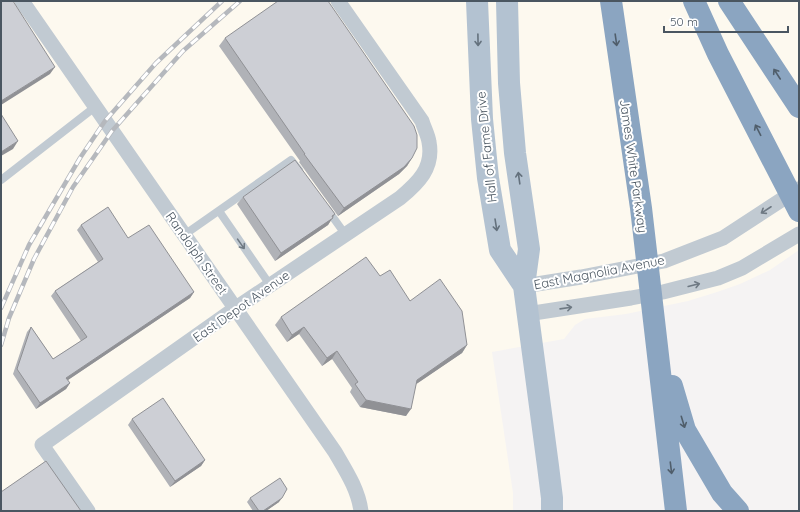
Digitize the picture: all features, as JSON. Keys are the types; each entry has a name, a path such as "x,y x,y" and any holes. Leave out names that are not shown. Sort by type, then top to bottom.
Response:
{"highway":[{"name":"James White Parkway","path":"611,1 641,208 655,332"},
{"path":"694,1 718,54 799,211"},
{"path":"729,1 799,107"},
{"path":"655,332 676,511"},
{"path":"655,332 685,430 722,493 738,511"}],"main road":[{"name":"Hall of Fame Drive","path":"478,1 482,118 488,178 500,250 524,286"},
{"name":"Hall of Fame Drive","path":"507,1 509,83 515,154 529,248 524,286 552,498 552,511"}],"street":[{"name":"Randolph Street","path":"22,1 335,452 358,494 362,511"},
{"name":"East Depot Avenue","path":"88,511 42,445 236,308 400,198 416,185 426,171 430,158 429,142 422,121 338,1"},
{"name":"East Magnolia Avenue","path":"524,286 664,261 723,238 799,188"},
{"path":"527,314 663,292 718,278 742,268 799,234"}],"lane":[{"path":"1,180 95,107"},
{"path":"184,235 219,212 291,160 305,179"},
{"path":"323,204 345,234"},
{"path":"219,212 270,286"}],"shaded area":[{"path":"1,1 799,1 799,250 770,270 740,284 717,292 688,301 626,314 585,319 575,325 564,339 492,352 513,493 513,511 1,511"}],"building":[{"path":"1,1 13,1 55,67 1,101"},
{"path":"278,1 328,1 414,126 417,135 417,148 412,158 404,167 344,208 304,154 225,38"},
{"path":"1,114 18,141 1,152"},
{"path":"295,160 335,214 332,216 333,218 281,253 243,197"},
{"path":"108,207 128,238 149,225 194,292 66,378 70,383 40,403 17,369 31,327 53,359 87,337 55,291 103,259 81,225"},
{"path":"366,257 380,276 390,270 410,301 440,279 462,311 467,345 417,380 411,409 366,400 355,384 358,382 337,351 327,358 304,327 292,335 281,317"},
{"path":"163,398 205,460 175,481 132,419"},
{"path":"46,461 81,511 1,511 1,492"},
{"path":"280,478 287,489 282,498 263,511 259,511 250,498"}],"railway":[{"path":"1,308 29,245 80,158 105,121 156,63 222,1"},
{"path":"1,345 9,318 34,259 73,187 112,131 183,51 240,1"}]}
